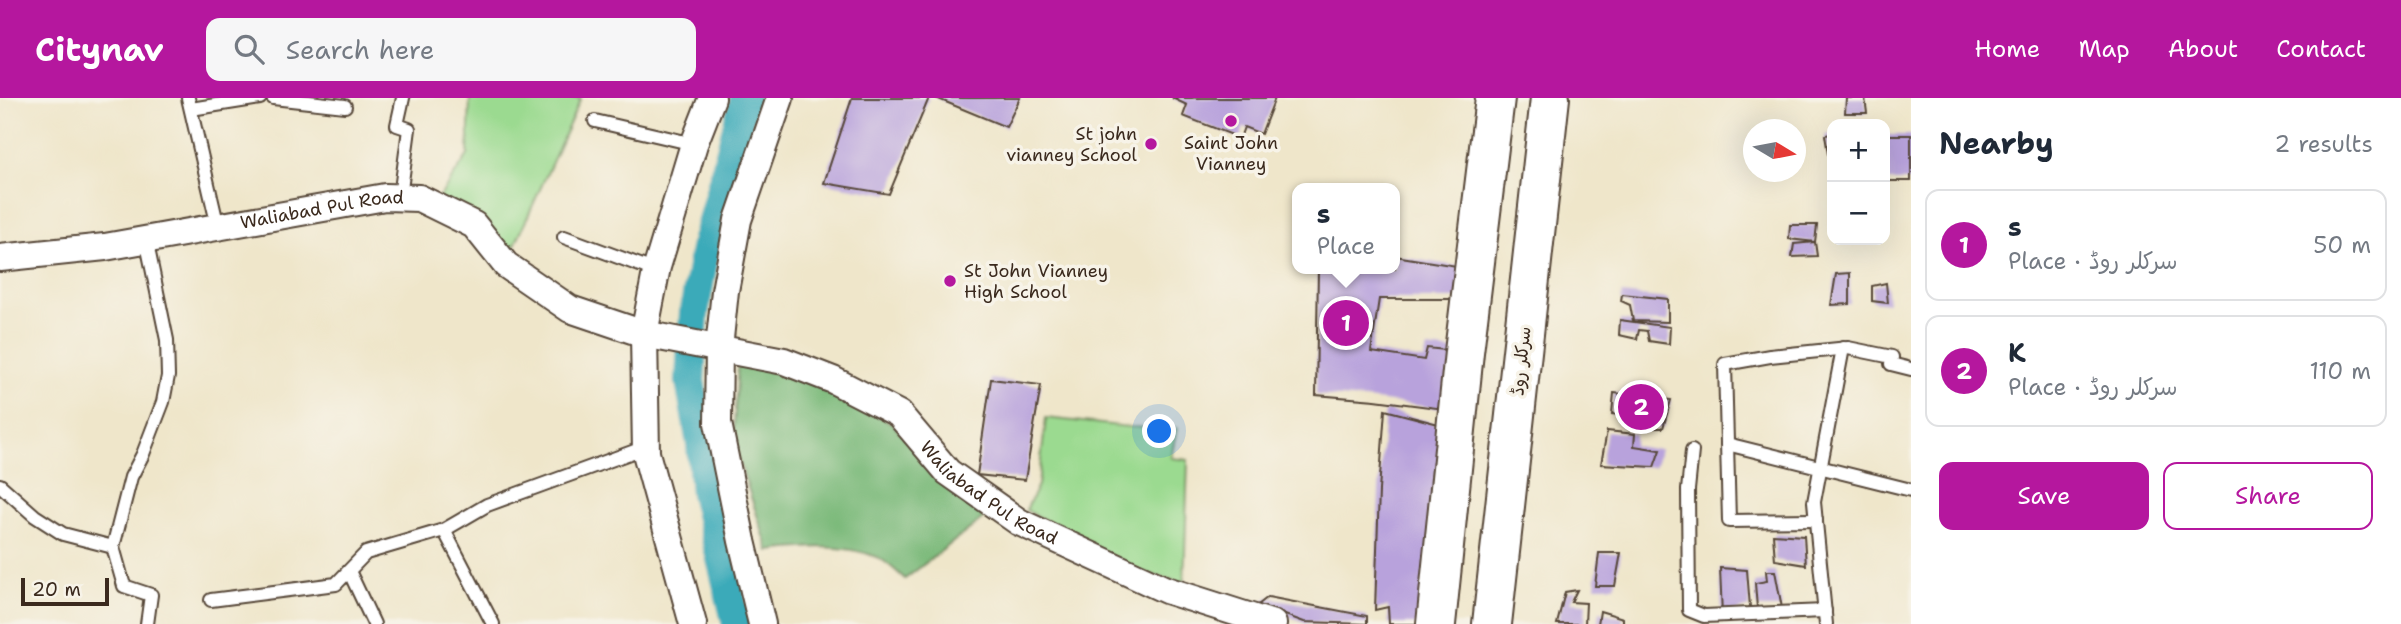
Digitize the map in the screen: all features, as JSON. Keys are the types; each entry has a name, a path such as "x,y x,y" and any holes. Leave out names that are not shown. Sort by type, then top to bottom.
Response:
{"main road":[{"path":"1436,624 1464,352 1495,98"},
{"name":"سرکلر روڈ","path":"1492,624 1550,98"}],"street":[{"path":"693,624 646,446 644,334 656,271 694,144 712,98"},
{"path":"762,624 718,423 719,348 725,291 738,220 780,98"},
{"name":"Waliabad Pul Road","path":"0,258 105,247 385,197 419,198 474,225 506,265 570,309 644,334 784,361 833,380 899,414 948,472 1019,522 1166,590 1273,624"}],"lane":[{"path":"218,227 189,104 260,98"},
{"path":"273,98 345,106"},
{"path":"400,197 408,129 397,125 403,98"},
{"path":"595,121 694,144"},
{"path":"564,237 656,271"},
{"path":"146,239 167,340 168,376 163,402 144,454 131,477 113,547 124,586 151,595 147,624"},
{"path":"1816,520 1729,521 1725,364 1843,348 1892,357 1891,364 1911,369"},
{"path":"1692,451 1688,490 1689,610 1704,615 1826,617 1814,502 1843,348"},
{"path":"1727,444 1820,468 1910,486"},
{"path":"211,600 335,584 366,553 444,530 487,505 646,446"},
{"path":"0,485 34,516 63,534 113,547"},
{"path":"444,530 493,624"},
{"path":"349,571 374,624"}],"green space":[{"path":"470,98 581,98 506,265 434,205 468,155"},
{"path":"738,362 777,370 826,389 892,423 941,481 984,518 905,579 879,558 852,550 810,548 769,551 733,443"},
{"path":"1046,418 1129,427 1177,428 1171,458 1188,460 1184,583 1141,572 1026,510 1038,485"}],"building":[{"path":"852,98 929,98 889,194 824,183"},
{"path":"936,98 1020,98 1006,127"},
{"name":"Saint John Vianney","path":"1172,98 1275,98 1261,134 1244,127 1240,138 1183,116 1187,105"},
{"path":"1846,98 1865,98 1867,113 1845,113"},
{"path":"1890,135 1911,135 1911,181 1890,181"},
{"path":"1790,225 1817,225 1815,242 1789,239"},
{"path":"1815,242 1817,256 1792,257 1794,244"},
{"path":"1400,257 1463,267 1460,299 1379,299 1371,352 1424,360 1427,348 1464,352 1452,410 1316,395 1318,274 1400,274"},
{"path":"1850,273 1850,304 1831,305 1836,274"},
{"path":"1886,283 1888,303 1872,301 1872,286"},
{"path":"1622,294 1668,299 1668,322 1633,321 1630,305 1621,301"},
{"path":"1620,320 1670,327 1669,344 1649,341 1647,331 1639,330 1637,339 1619,335"},
{"path":"991,379 1041,385 1025,480 977,475"},
{"path":"1614,393 1671,400 1663,428 1631,428 1634,416 1612,414"},
{"path":"1385,410 1446,426 1422,624 1389,624 1388,607 1375,610"},
{"path":"1607,431 1635,434 1634,446 1660,450 1654,467 1601,464"},
{"path":"1773,534 1804,536 1806,565 1775,560"},
{"path":"1599,553 1621,553 1615,586 1595,586"},
{"path":"1720,568 1747,570 1750,607 1722,615"},
{"path":"1766,571 1775,571 1782,608 1757,608 1755,583 1767,581"},
{"path":"1577,590 1571,602 1586,603 1585,624 1557,624 1565,592"},
{"path":"1268,597 1367,616 1367,624 1304,622 1258,605"},
{"path":"1600,611 1623,618 1623,624 1598,624"}],"waterway":[{"path":"737,624 705,493 701,444 690,381 694,313 706,244 745,98"}],"place":[{"name":"Saint John Vianney","path":"1231,121"},
{"name":"St john vianney School","path":"1151,144"},
{"name":"St John Vianney High School","path":"950,281"},
{"name":"s","path":"1346,323"},
{"name":"K","path":"1641,407"}]}
